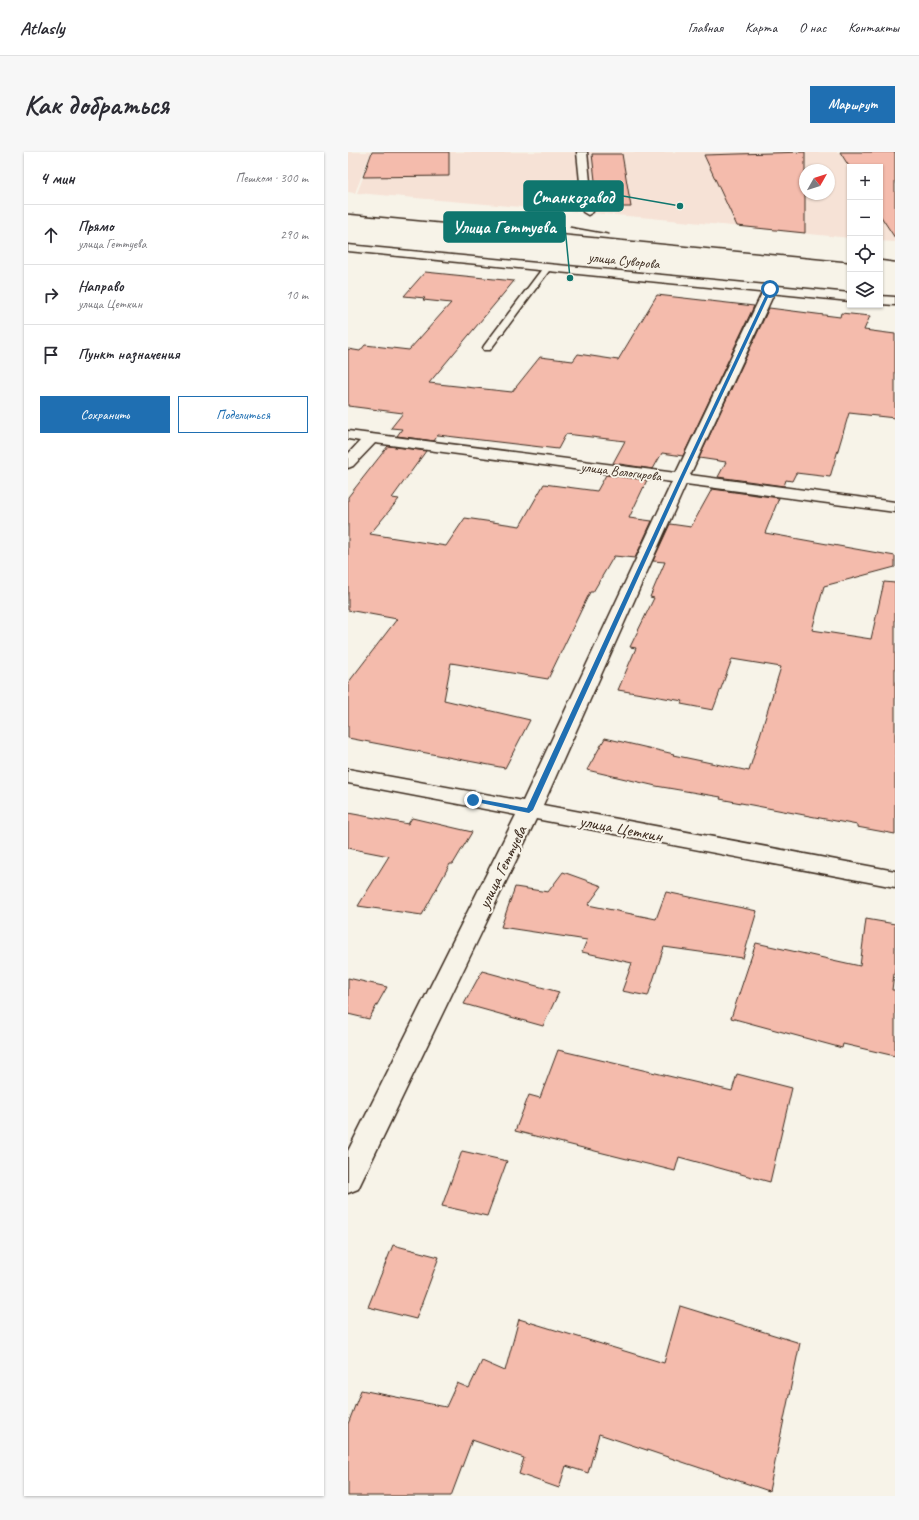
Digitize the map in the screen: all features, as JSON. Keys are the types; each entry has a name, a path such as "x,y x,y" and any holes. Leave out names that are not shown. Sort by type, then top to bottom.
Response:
{"street":[{"path":"582,152 588,212"},
{"name":"улица Суворова","path":"348,248 847,297"},
{"name":"улица Геттуева","path":"348,1180 529,810 770,289"},
{"path":"883,300 895,301"},
{"name":"улица Вологирова","path":"348,435 895,507"},
{"path":"348,463 370,438"},
{"name":"улица Цеткин","path":"348,776 895,879"}],"lane":[{"path":"487,348 548,268"}],"shaded area":[{"path":"348,152 371,152 355,193 348,192"},
{"path":"373,152 895,152 895,242 883,241 883,164 847,164 847,238 651,218 357,193"}],"building":[{"path":"372,152 449,152 449,176 363,177"},
{"path":"805,152 805,164 799,164 799,200 805,200 805,233 737,226 704,155"},
{"path":"840,152 895,152 895,238 883,220 883,164 848,164"},
{"path":"592,154 622,154 631,207 598,207"},
{"path":"425,272 514,281 429,383 512,392 540,357 573,361 578,354 618,360 657,295 754,306 683,456 662,453 653,469 613,463 625,441 566,434 558,449 438,435 434,441 397,436 402,429 391,428 403,413 348,406 348,349 360,351 365,345 409,350 451,303 404,296"},
{"path":"769,308 840,317 841,313 870,316 864,330 895,334 895,418 849,413 830,477 796,473 792,481 786,480 784,486 718,477 726,462 699,458"},
{"path":"388,446 426,451 392,498 399,499 370,534 446,546 465,518 520,526 544,484 597,491 606,475 647,480 629,518 652,521 635,558 614,556 593,592 590,592 548,679 451,663 444,700 530,720 505,768 348,738 348,683 397,619 348,610 348,497"},
{"path":"712,489 779,498 765,533 895,556 895,567 824,586 812,630 871,639 884,582 895,583 895,834 857,827 857,825 720,799 721,797 656,786 587,770 605,738 674,754 673,755 749,771 781,667 732,659 713,710 681,704 683,701 618,690 636,648 630,647 654,598 650,597 665,562 653,561 670,524 691,527"},
{"path":"348,813 408,824 412,818 472,832 453,864 450,864 422,915 358,906 389,856 348,848"},
{"path":"563,872 602,886 588,905 656,919 666,892 757,911 743,958 664,947 648,996 622,991 632,963 582,952 587,940 501,927 515,887 548,892"},
{"path":"866,919 895,924 895,966 892,990 895,990 895,1056 843,1044 842,1048 731,1018 756,943 860,966"},
{"path":"482,971 559,992 543,1026 464,1004"},
{"path":"348,978 387,987 369,1019 348,1014"},
{"path":"558,1050 732,1091 737,1074 792,1088 770,1182 679,1157 675,1171 515,1131 529,1095 540,1098"},
{"path":"462,1151 507,1161 487,1216 442,1206"},
{"path":"393,1245 439,1257 416,1319 368,1307"},
{"path":"680,1306 800,1343 769,1491 599,1434 588,1473 566,1466 559,1488 519,1474 524,1458 472,1440 451,1496 348,1496 348,1424 361,1390 446,1407 457,1383 469,1388 482,1361 505,1371 519,1319 664,1363"}],"railway":[{"path":"348,214 847,262"},
{"path":"570,227 609,234"},
{"path":"883,260 895,262"}],"place":[{"name":"Станкозавод","path":"680,206"},
{"name":"Улица Геттуева","path":"570,278"}],"route":[{"path":"473,800 529,810 770,289"}]}
